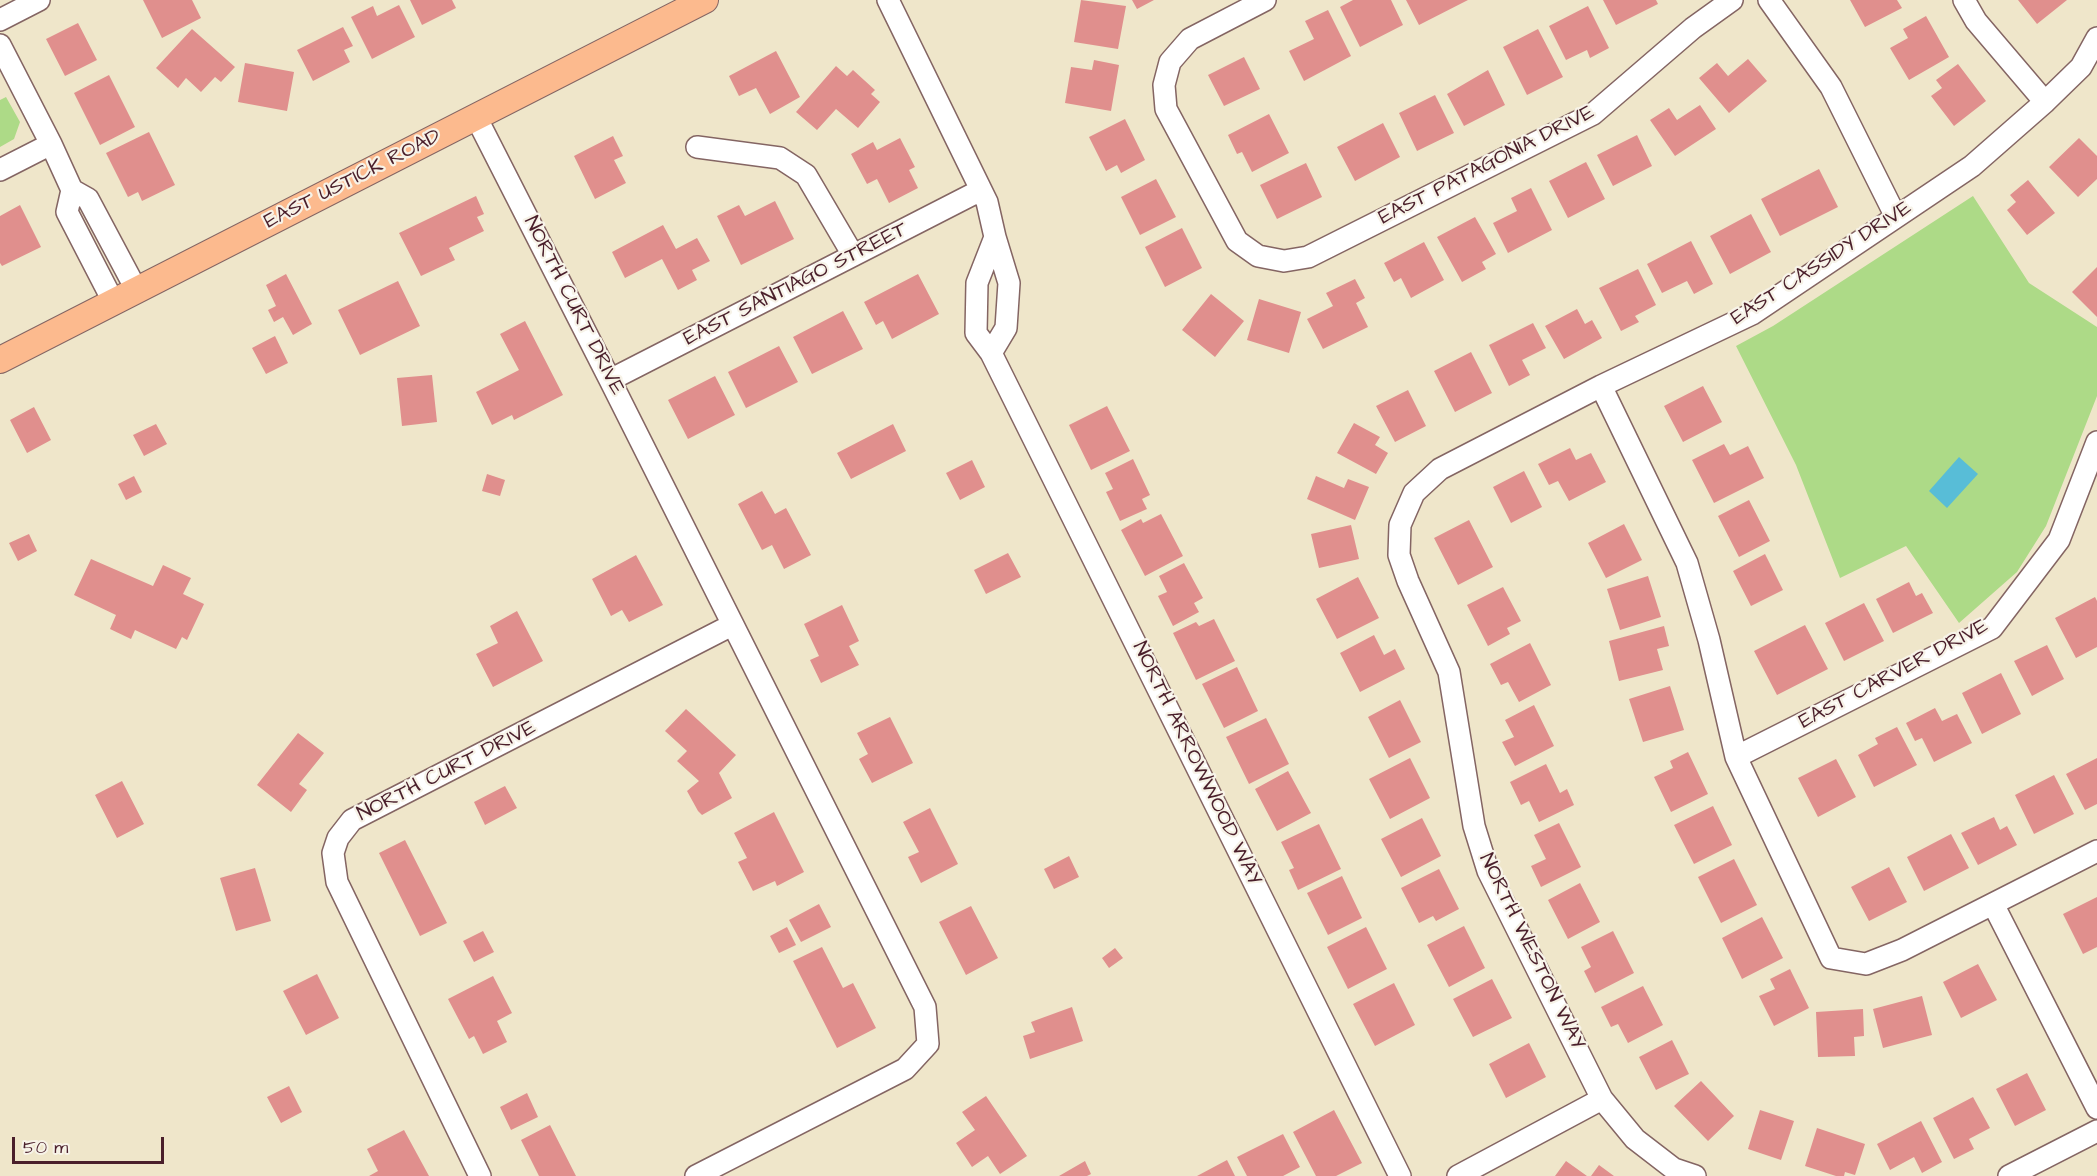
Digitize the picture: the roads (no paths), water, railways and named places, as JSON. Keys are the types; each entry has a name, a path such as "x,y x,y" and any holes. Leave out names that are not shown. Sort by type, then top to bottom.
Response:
{"main road":[{"name":"EAST USTICK ROAD","path":"0,360 705,0"}],"street":[{"path":"0,20 39,0"},
{"path":"888,0 987,202 1009,283 1006,328 991,353"},
{"name":"EAST PATAGONIA DRIVE","path":"1265,0 1190,39 1170,62 1164,85 1166,110 1237,241 1258,256 1284,261 1308,257 1593,114 1692,28 1732,0"},
{"path":"1769,0 1831,87 1896,217"},
{"path":"1964,0 1976,21 2045,102"},
{"name":"EAST CASSIDY DRIVE","path":"1400,525 1414,493 1440,469 1601,386 1752,314 1972,166 2045,102 2080,67 2097,38"},
{"path":"0,45 72,190 88,199 137,291"},
{"name":"NORTH CURT DRIVE","path":"476,117 925,1007 928,1044 905,1070 696,1176"},
{"path":"0,170 51,144"},
{"path":"697,147 780,158 806,175 853,255"},
{"path":"72,190 67,212 114,303"},
{"name":"EAST SANTIAGO STREET","path":"610,380 981,190"},
{"name":"NORTH ARROWWOOD WAY","path":"995,237 977,284 976,333 991,353 1400,1176"},
{"path":"1601,386 1688,563 1709,640 1736,757 1831,958 1866,964 1902,950 2097,851"},
{"name":"EAST CARVER DRIVE","path":"1736,757 1992,628 2059,540 2097,442"},
{"name":"NORTH WESTON WAY","path":"1400,525 1399,555 1408,581 1449,672 1474,826 1488,871 1602,1099 1635,1139 1674,1169 1695,1176"},
{"name":"NORTH CURT DRIVE","path":"480,1176 337,882 333,853 338,838 352,820 732,625"},
{"path":"1993,904 2097,1108"},
{"path":"1458,1176 1602,1099"},
{"path":"2009,1176 2097,1131"}],"water":[{"path":"1959,457 1978,474 1947,508 1929,491"}]}
